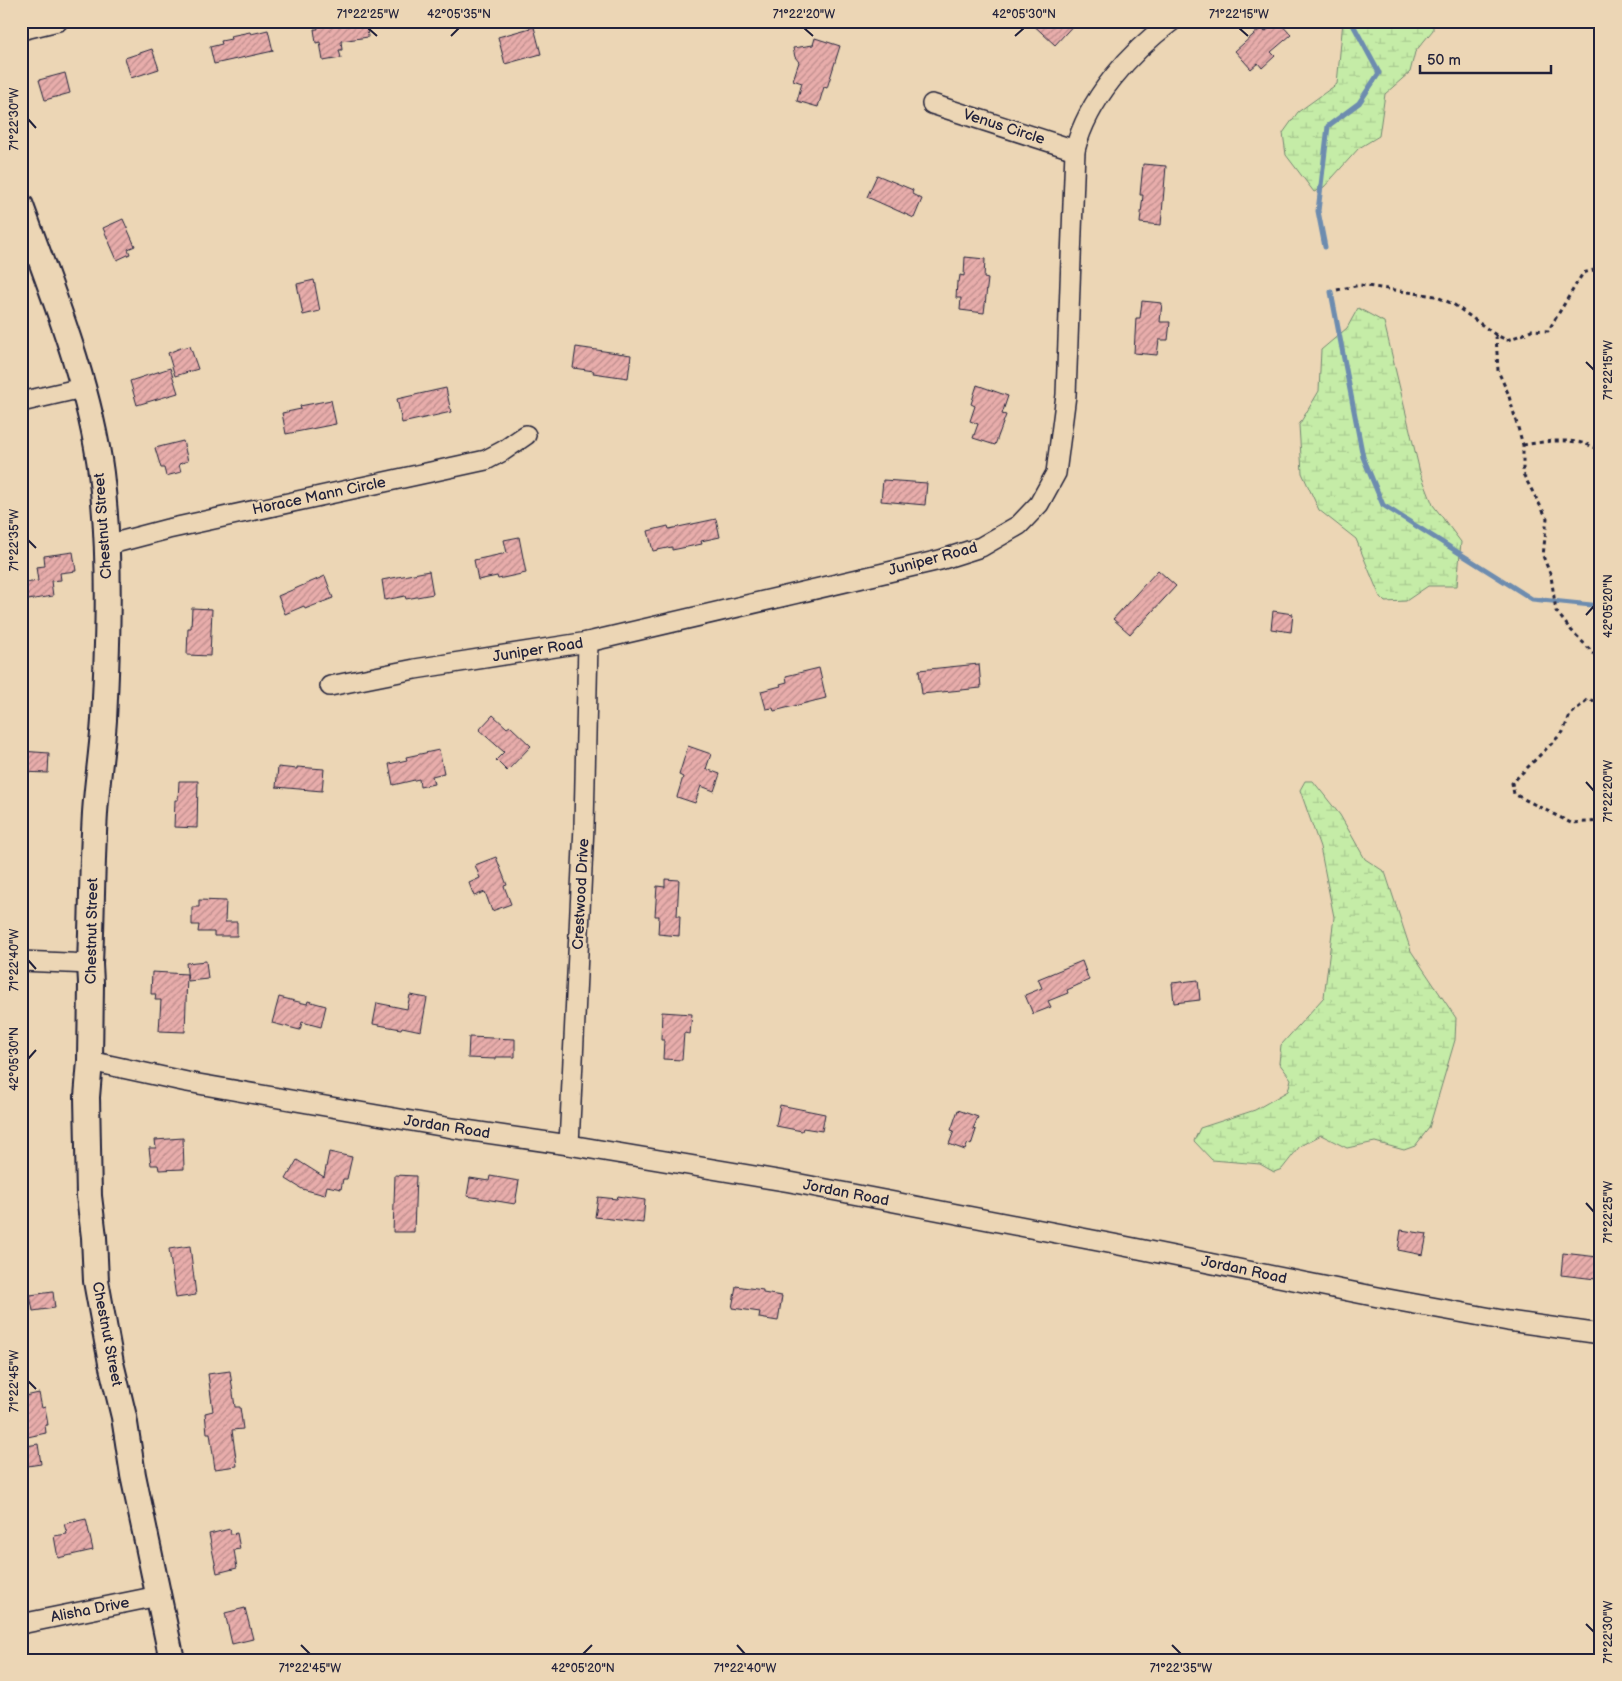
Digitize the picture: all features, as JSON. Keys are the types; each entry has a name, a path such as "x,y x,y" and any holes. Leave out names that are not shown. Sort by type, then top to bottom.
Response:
{"main road":[{"name":"Chestnut Street","path":"21,206 63,323 82,388 101,472 107,545 107,615 104,722 95,811 90,964 92,983 87,1097 89,1196 94,1237 96,1282 172,1660"}],"street":[{"path":"21,30 58,21"},
{"name":"Juniper Road","path":"330,686 415,669 588,642 940,560 981,547 1019,525 1039,504 1056,473 1066,387 1075,150 1079,133 1117,72 1160,30 1172,21"},
{"name":"Venus Circle","path":"932,104 1075,150"},
{"path":"21,402 82,388"},
{"name":"Horace Mann Circle","path":"107,545 168,529 486,460 526,435"},
{"name":"Crestwood Drive","path":"570,1145 584,826 588,642"},
{"path":"21,961 90,964"},
{"name":"Jordan Road","path":"90,1060 187,1082 452,1128 570,1145 790,1182 1124,1246 1388,1300 1508,1321 1601,1334"},
{"name":"Alisha Drive","path":"21,1624 158,1596"}],"path":[{"path":"1337,290 1360,285 1435,296 1453,304 1496,335 1507,340 1531,330 1548,331 1583,272 1601,268"},
{"path":"1496,335 1498,371 1508,393 1523,445 1523,474 1547,518 1543,556 1551,576 1556,611 1576,636 1601,661"},
{"path":"1523,445 1578,442 1601,451"},
{"path":"1601,701 1599,703 1588,699 1570,715 1563,732 1512,783 1514,794 1571,823 1601,821"}],"green space":[{"path":"1343,21 1433,21 1433,30 1415,52 1410,72 1385,94 1379,136 1359,148 1324,187 1314,192 1286,155 1283,133 1298,112 1337,84"},
{"path":"1358,308 1384,322 1420,472 1433,505 1461,542 1457,586 1428,586 1406,601 1385,602 1380,597 1356,539 1319,510 1302,473 1299,425 1319,391 1321,350 1347,328"},
{"path":"1305,781 1313,781 1340,815 1365,859 1385,872 1411,951 1456,1018 1455,1040 1429,1128 1415,1146 1404,1150 1375,1142 1347,1148 1321,1135 1300,1146 1282,1169 1274,1172 1260,1164 1212,1160 1194,1141 1200,1128 1255,1110 1288,1091 1291,1079 1279,1063 1281,1045 1324,997 1334,917 1320,847 1300,790"}],"building":[{"path":"316,21 366,21 368,37 341,41 342,50 339,50 341,58 323,61 320,42 316,43 314,29 318,29"},
{"path":"1029,21 1077,21 1055,45"},
{"path":"1276,21 1291,35 1271,52 1275,56 1262,68 1258,63 1251,69 1235,51 1261,28 1265,32"},
{"path":"534,27 541,54 505,64 498,37"},
{"path":"268,30 273,51 214,64 210,47 222,44 221,41 231,39 230,36"},
{"path":"815,38 840,46 827,88 824,87 818,107 797,101 802,83 793,80 799,62 795,57 793,48 813,45"},
{"path":"152,49 159,69 131,78 125,58"},
{"path":"65,73 70,93 45,100 39,80"},
{"path":"1143,164 1166,166 1161,225 1140,223 1143,195 1140,195"},
{"path":"877,175 913,190 912,194 922,199 914,218 867,197"},
{"path":"123,219 135,246 128,249 130,254 117,260 103,228"},
{"path":"965,257 985,259 984,278 988,279 984,313 960,310 961,298 956,298 957,282 959,282 960,275 964,276"},
{"path":"314,280 320,311 303,315 297,284"},
{"path":"1142,301 1162,303 1160,322 1170,322 1168,340 1159,340 1157,355 1134,353 1136,318 1140,318"},
{"path":"190,346 198,369 175,376 168,353"},
{"path":"576,347 631,355 628,378 573,368"},
{"path":"170,368 178,393 137,405 130,381"},
{"path":"977,385 1008,396 1002,414 1006,415 995,445 973,438 978,424 970,421 975,406 971,404"},
{"path":"446,388 451,412 402,423 397,399"},
{"path":"331,400 336,424 286,434 282,413 301,409 300,406"},
{"path":"183,441 188,461 179,464 181,472 166,476 164,468 161,468 155,448"},
{"path":"883,480 927,483 925,505 881,501"},
{"path":"716,519 720,537 701,541 702,544 672,550 672,547 653,551 648,531 668,526 669,529"},
{"path":"519,537 526,573 498,579 497,576 478,580 474,560 507,553 504,540"},
{"path":"73,552 76,571 60,573 61,580 51,581 53,596 28,600 25,583 38,581 36,567 45,566 44,556"},
{"path":"1158,570 1176,586 1130,634 1113,619"},
{"path":"429,571 433,594 406,599 405,596 385,600 382,580"},
{"path":"325,576 333,598 305,609 304,606 285,614 278,596"},
{"path":"192,608 212,609 210,656 187,655 188,628 191,628"},
{"path":"1273,611 1293,614 1291,632 1271,629"},
{"path":"979,664 981,688 922,694 919,670"},
{"path":"819,668 826,698 774,711 773,708 766,709 761,691 781,686 780,684 787,682 786,676"},
{"path":"493,715 507,728 510,726 531,746 507,771 496,760 504,752 479,730"},
{"path":"688,746 711,754 706,769 720,774 714,791 701,786 695,803 677,797 683,777 679,775"},
{"path":"439,750 444,773 432,776 434,784 420,787 419,779 393,785 389,764 407,760 406,757"},
{"path":"21,751 49,753 48,773 21,772"},
{"path":"278,767 324,769 322,791 276,787"},
{"path":"179,781 198,781 197,828 174,827 175,800 178,800"},
{"path":"496,857 507,885 504,886 511,904 492,911 485,892 474,896 469,883 480,878 475,865"},
{"path":"665,879 679,880 677,916 680,916 679,936 658,934 659,916 655,916 657,886 665,887"},
{"path":"199,900 226,901 225,922 237,922 237,936 214,936 214,932 198,932 199,925 192,925 192,907 199,907"},
{"path":"206,961 208,979 188,981 186,963"},
{"path":"1082,961 1089,980 1067,990 1068,993 1048,1001 1051,1007 1033,1014 1025,995 1042,988 1038,979"},
{"path":"152,972 187,974 185,1032 159,1031 161,1000 155,1000 156,994 151,994"},
{"path":"1198,980 1200,1000 1174,1003 1172,983"},
{"path":"410,995 427,998 421,1031 373,1024 377,1003 407,1009"},
{"path":"279,997 307,1004 308,1001 326,1006 321,1027 302,1022 300,1030 272,1023"},
{"path":"662,1012 692,1014 690,1034 684,1033 682,1060 663,1059 664,1040 661,1040"},
{"path":"469,1037 515,1039 515,1057 496,1057 496,1059 468,1058"},
{"path":"780,1105 825,1114 822,1131 803,1128 802,1131 776,1126"},
{"path":"958,1110 978,1117 973,1129 976,1130 971,1145 968,1143 965,1150 949,1144 954,1131 951,1130"},
{"path":"183,1138 184,1169 159,1170 158,1165 151,1165 149,1148 156,1148 155,1140"},
{"path":"329,1152 352,1157 347,1179 343,1179 341,1189 327,1186 325,1195 302,1189 286,1179 297,1160 324,1177"},
{"path":"395,1175 416,1176 414,1232 393,1232"},
{"path":"490,1176 519,1181 515,1204 467,1196 470,1178 489,1181"},
{"path":"618,1196 645,1200 643,1223 595,1217 598,1197 617,1199"},
{"path":"1401,1230 1427,1234 1423,1255 1398,1250"},
{"path":"190,1246 196,1295 176,1298 169,1249"},
{"path":"1563,1253 1598,1257 1596,1279 1561,1275"},
{"path":"736,1286 763,1290 763,1293 782,1296 778,1321 759,1318 760,1312 732,1308"},
{"path":"53,1292 55,1308 33,1311 30,1295"},
{"path":"230,1371 235,1407 240,1407 243,1429 232,1430 237,1466 215,1469 210,1433 207,1433 205,1413 213,1411 208,1374"},
{"path":"39,1393 42,1408 45,1407 48,1425 45,1425 46,1433 23,1438 21,1397"},
{"path":"38,1444 41,1464 21,1467 21,1447"},
{"path":"86,1519 93,1550 58,1558 54,1536 67,1534 64,1524"},
{"path":"230,1529 231,1534 237,1533 240,1549 234,1550 237,1568 217,1573 209,1534"},
{"path":"245,1608 253,1639 232,1644 225,1613"}],"waterway":[{"path":"1325,247 1318,211 1328,126 1359,103 1379,73 1351,21"},
{"path":"1331,292 1363,457 1383,505 1532,599 1601,606"}]}
